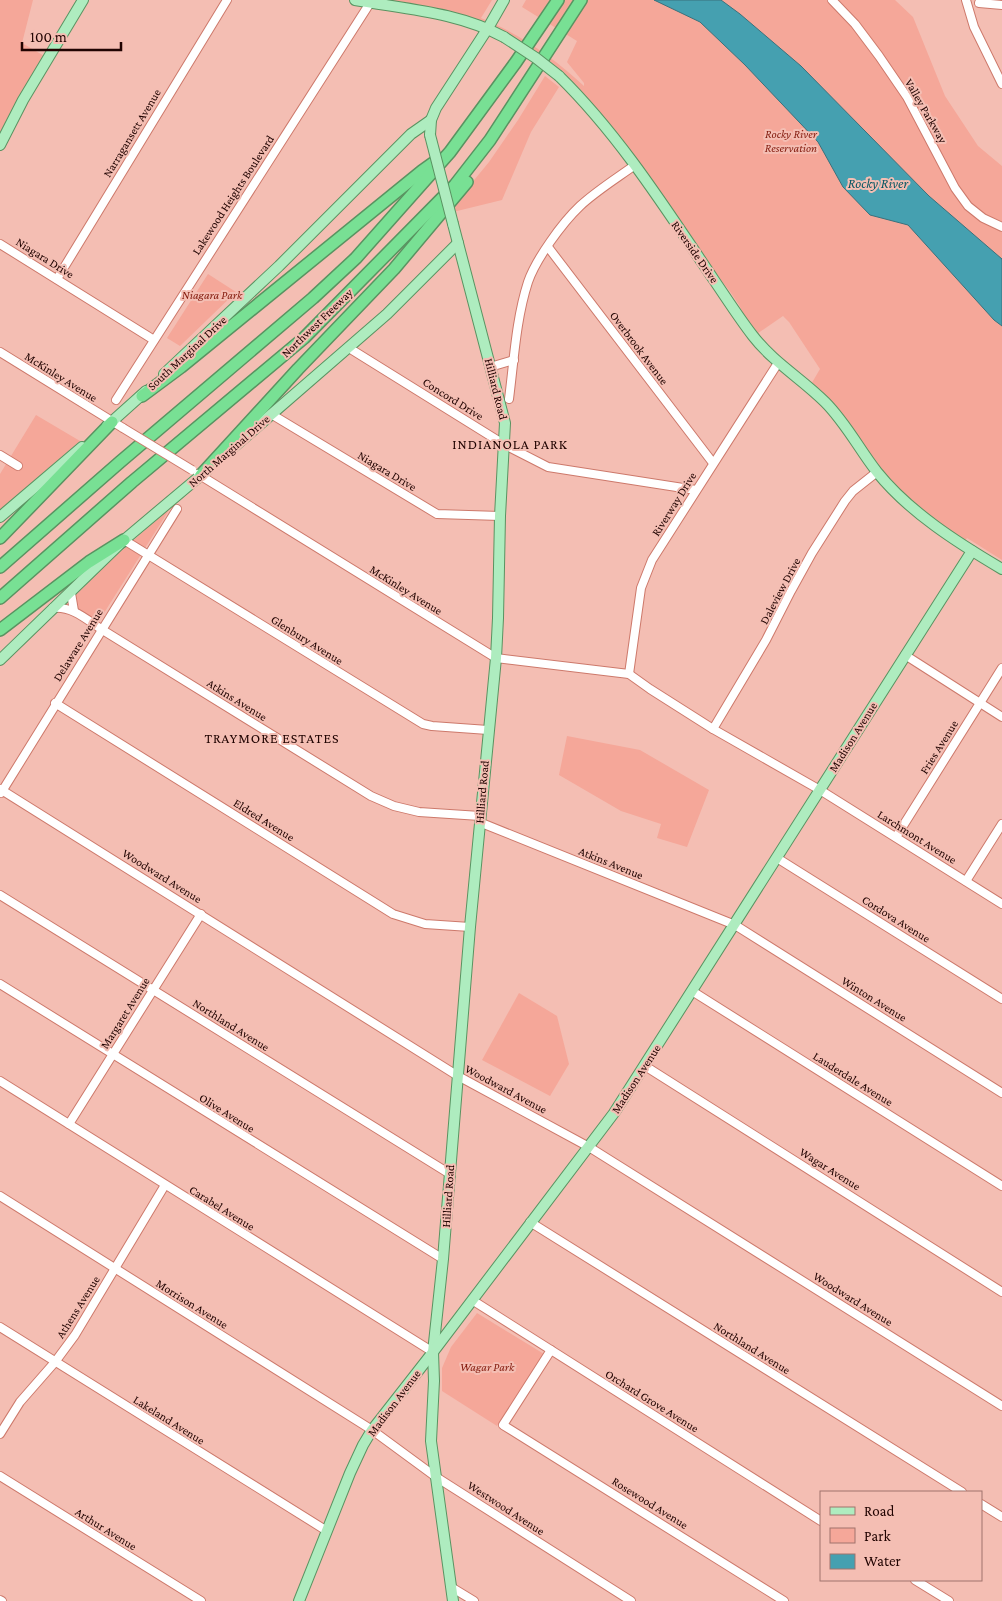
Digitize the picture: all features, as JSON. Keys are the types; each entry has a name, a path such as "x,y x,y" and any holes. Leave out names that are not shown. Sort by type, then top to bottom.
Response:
{"highway":[{"name":"Northwest Freeway","path":"0,567 313,298 356,258 450,152 545,21 558,0"},
{"name":"Northwest Freeway","path":"0,598 132,482 304,338 455,185 490,140 581,0"},
{"path":"196,472 394,269 461,190 492,150 552,45"},
{"path":"142,396 181,367 422,171 450,152"},
{"path":"0,538 112,422"},
{"path":"0,630 89,562 124,540"}],"main road":[{"path":"0,145 23,100 83,0"},
{"name":"Riverside Drive","path":"355,0 443,15 488,28 536,58 559,76 596,114 635,164 754,337 778,362 803,382 838,416 877,472 905,502 972,551 1002,569"},
{"name":"Hilliard Road","path":"453,1601 431,1441 434,1381 433,1352 443,1259 470,927 496,658 505,423 430,135 431,120 436,108 504,0"},
{"name":"South Marginal Drive","path":"0,517 142,396 279,266 411,134 431,120"},
{"name":"North Marginal Drive","path":"0,660 196,472 271,414 349,348 387,314 458,243"},
{"name":"Madison Avenue","path":"299,1601 354,1464 372,1430 614,1113 972,551"}],"street":[{"name":"Narragansett Avenue","path":"56,279 226,0"},
{"name":"Valley Parkway","path":"832,0 855,24 907,97 955,188 968,206 983,218 1002,227"},
{"path":"966,0 970,17 1002,84"},
{"path":"970,17 980,1 1002,5"},
{"name":"Lakewood Heights Boulevard","path":"116,400 370,3"},
{"path":"509,399 522,306 529,280 567,219 635,164"},
{"name":"Niagara Drive","path":"0,244 154,340"},
{"name":"Overbrook Avenue","path":"548,247 713,463"},
{"name":"Concord Drive","path":"349,348 504,445 535,461 562,470 696,490"},
{"name":"McKinley Avenue","path":"0,352 496,658 629,674 713,729 820,790"},
{"path":"490,366 514,360"},
{"name":"Riverway Drive","path":"629,674 644,575 778,362"},
{"name":"Niagara Drive","path":"271,414 437,514 500,516"},
{"path":"0,455 18,466"},
{"name":"Daleview Drive","path":"713,729 766,640 804,568 845,501 853,491 877,472"},
{"name":"Delaware Avenue","path":"1,791 177,508"},
{"name":"Glenbury Avenue","path":"124,540 423,724 488,730"},
{"path":"71,592 74,611"},
{"name":"Atkins Avenue","path":"53,608 64,607 74,611 371,796 394,806 419,812 480,819 735,924"},
{"path":"905,655 1002,717"},
{"name":"Fries Avenue","path":"896,837 1002,668"},
{"name":"Eldred Avenue","path":"56,703 393,914 425,924 470,927"},
{"name":"Larchmont Avenue","path":"820,790 1002,904"},
{"name":"Woodward Avenue","path":"1,791 458,1076 589,1147 1002,1406"},
{"path":"966,881 1002,824"},
{"name":"Cordova Avenue","path":"777,858 1002,999"},
{"name":"Northland Avenue","path":"0,895 450,1174"},
{"name":"Margaret Avenue","path":"69,1124 201,914"},
{"name":"Winton Avenue","path":"735,924 1002,1093"},
{"name":"Olive Avenue","path":"0,984 443,1259"},
{"name":"Lauderdale Avenue","path":"692,991 1002,1186"},
{"name":"Wagar Avenue","path":"645,1066 1002,1292"},
{"name":"Carabel Avenue","path":"0,1081 433,1352"},
{"name":"Athens Avenue","path":"0,1434 20,1402 55,1362 75,1335 165,1185"},
{"name":"Morrison Avenue","path":"0,1196 372,1430"},
{"name":"Northland Avenue","path":"530,1222 960,1491"},
{"name":"Orchard Grove Avenue","path":"472,1300 820,1519"},
{"name":"Lakeland Avenue","path":"0,1328 327,1532"},
{"name":"Rosewood Avenue","path":"551,1350 503,1425 784,1601"},
{"name":"Westwood Avenue","path":"372,1430 436,1477 631,1601"},
{"name":"Arthur Avenue","path":"0,1476 201,1601"},
{"path":"982,1505 1002,1517"},
{"path":"917,1581 949,1601"},
{"path":"451,1587 474,1601"}],"green space":[{"path":"0,0 33,0 22,43 46,57 0,141"},
{"name":"Rocky River Reservation","path":"354,0 492,0 481,18 509,31 536,47 584,86 584,83 567,62 577,41 522,7 526,0 895,0 913,17 945,96 978,146 1002,166 1002,560 967,538 963,544 914,509 810,386 820,369 783,316 754,336 731,293 598,118 548,67 474,24"},
{"path":"545,76 559,87 531,132 502,200 453,212 452,207 489,162"},
{"name":"Niagara Park","path":"208,274 236,292 180,346 167,338"},
{"path":"36,415 80,441 0,510 0,474"},
{"path":"171,507 97,624 68,606 67,599"},
{"path":"567,736 640,750 709,790 687,847 657,838 661,824 621,811 559,775"},
{"path":"519,993 557,1016 569,1064 550,1096 482,1060"},
{"name":"Wagar Park","path":"477,1313 544,1354 497,1426 442,1391 442,1368 451,1347"}],"water":[{"name":"Rocky River","path":"654,0 721,0 801,66 929,196 1002,259 1002,326 994,320 908,225 870,215 843,187 818,142 745,65 700,22"}],"district":[{"name":"INDIANOLA PARK","path":"510,444"},
{"name":"TRAYMORE ESTATES","path":"272,738"}]}
